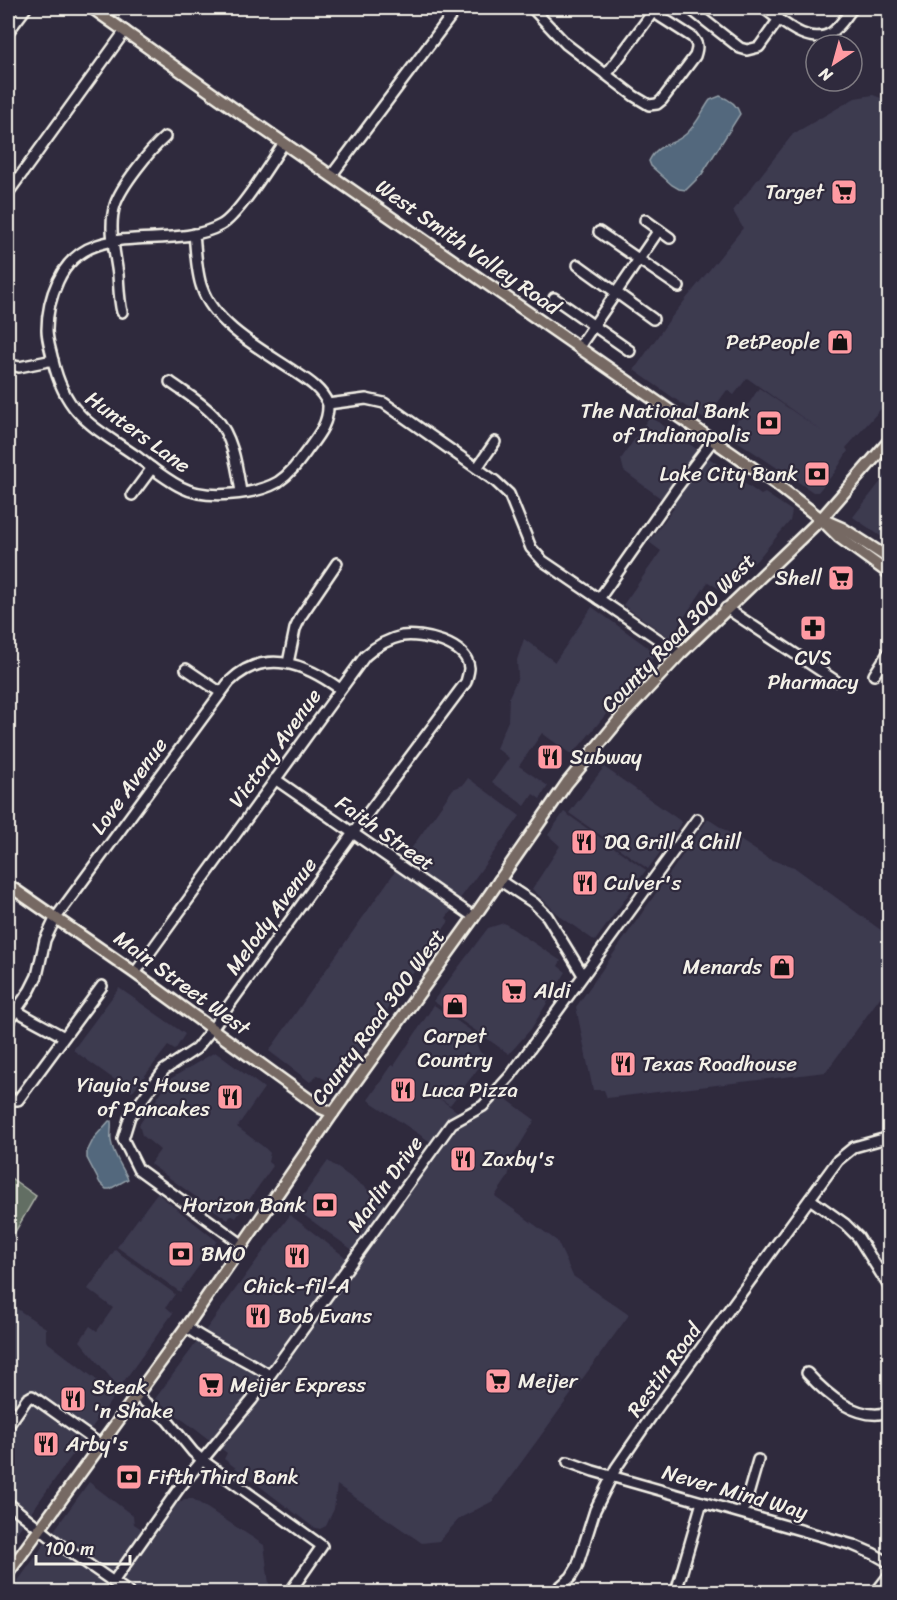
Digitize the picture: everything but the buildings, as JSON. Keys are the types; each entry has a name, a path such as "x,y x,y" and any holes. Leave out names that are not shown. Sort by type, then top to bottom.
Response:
{"main road":[{"name":"West Smith Valley Road","path":"92,8 777,484 821,519 839,537 890,574"},
{"name":"County Road 300 West","path":"8,1573 186,1327 333,1113 567,783 624,714 680,654 821,519 890,441"},
{"name":"West Smith Valley Road","path":"821,519 842,528 890,559"},
{"name":"Main Street West","path":"8,888 135,973 321,1108 333,1113"}],"street":[{"path":"8,32 26,8"},
{"path":"332,176 457,8"},
{"path":"532,8 566,44 606,75 649,105 657,104 662,100 676,82 695,56 698,49 697,43 692,37 650,10 606,75"},
{"path":"689,8 740,48 747,50 759,48 779,19"},
{"path":"764,8 794,29 816,37 828,35 853,8"},
{"path":"8,193 125,31"},
{"path":"122,312 113,242 114,211 119,197 153,148 165,137"},
{"name":"Hunters Lane","path":"284,143 231,217 217,227 194,234 113,242 84,249 68,263 59,278 51,299 47,331 60,386 74,410 152,468 181,487 197,493 218,496 241,492 271,485 290,473 326,423 328,404"},
{"path":"645,220 670,238"},
{"path":"579,348 659,230"},
{"path":"599,232 679,287"},
{"path":"194,234 201,286 212,308 221,319 319,389 328,404 366,399 384,403 501,485 509,494 531,548 543,561 680,654"},
{"path":"578,265 653,320"},
{"path":"554,298 630,351"},
{"path":"8,364 19,367 53,360"},
{"path":"170,382 210,412 219,422 226,434 237,466 241,492"},
{"path":"599,598 713,440"},
{"path":"477,468 495,442"},
{"path":"132,495 152,468"},
{"path":"288,663 301,616 338,564"},
{"path":"726,608 836,681"},
{"name":"Victory Avenue","path":"135,973 340,689 372,649 389,640 410,635 437,639 459,652 469,668 466,682"},
{"path":"874,675 890,650"},
{"name":"Love Avenue","path":"8,1022 12,1008 37,976 45,940 55,919 220,692 232,679 248,669 265,663 288,663 316,672 340,689"},
{"path":"186,669 220,692"},
{"name":"Melody Avenue","path":"243,1245 138,1168 123,1139 130,1116 164,1070 196,1048 212,1029 352,832 466,682"},
{"name":"Faith Street","path":"275,779 474,917"},
{"name":"Marlin Drive","path":"113,1582 166,1505 252,1400 452,1123 483,1106 511,1075 697,819"},
{"path":"499,880 534,903 547,916 583,975"},
{"path":"8,1096 13,1101 18,1100 102,986"},
{"path":"12,1008 64,1037"},
{"name":"Restin Road","path":"554,1593 571,1577 577,1567 595,1510 612,1476 654,1414 838,1160 854,1147 890,1137"},
{"path":"810,1199 845,1224 858,1237 890,1288"},
{"path":"186,1327 201,1338 270,1375"},
{"path":"807,1373 828,1394 855,1410 867,1414 890,1412"},
{"path":"136,1395 167,1420 202,1460 322,1546 290,1593"},
{"path":"8,1426 27,1399 32,1396 101,1446"},
{"path":"742,1512 758,1460"},
{"name":"Never Mind Way","path":"568,1462 853,1545 890,1563"},
{"path":"676,1593 702,1502"},
{"path":"8,1503 128,1593"},
{"path":"876,1593 890,1574"}],"shaded area":[{"path":"873,95 889,101 889,402 846,448 848,451 835,472 818,492 813,492 728,435 759,388 823,432 747,378 734,395 727,390 705,420 634,370 670,319 743,228 733,211 793,134 855,98"},
{"path":"650,416 761,495 765,493 792,511 790,521 757,560 721,590 708,582 670,638 623,605 661,551 649,542 674,508 624,471 621,459"},
{"path":"889,471 889,542 853,517"},
{"path":"592,607 653,651 653,658 572,755 542,733 519,766 548,786 540,799 533,794 525,806 492,782 509,758 496,748 508,721 509,697 518,677 517,660 524,639 555,662"},
{"path":"604,767 682,822 648,869 569,813"},
{"path":"468,778 520,816 446,918 449,921 380,1021 383,1024 352,1068 348,1066 341,1069 332,1080 326,1080 317,1075 310,1082 269,1051 453,789 463,785"},
{"path":"564,812 646,870 595,941 561,917 532,889 560,846 548,835"},
{"path":"708,819 769,859 794,867 889,936 889,985 826,1072 607,1098 604,1090 593,1090 576,1007"},
{"path":"504,923 561,961 558,966 566,972 531,1029 509,1054 433,1001 488,928"},
{"path":"119,988 185,1034 175,1050 168,1046 132,1092 73,1050"},
{"path":"434,1005 470,1030 480,1052 487,1057 450,1105 426,1089 458,1112 494,1090 535,1120 513,1156 508,1177 495,1196 557,1241 573,1276 629,1315 493,1501 460,1518 439,1541 422,1543 337,1485 334,1509 326,1526 320,1529 313,1527 224,1459 227,1453 155,1399 290,1215 357,1266 441,1149 368,1100 392,1065 394,1066"},
{"path":"215,1052 264,1088 237,1127 270,1153 268,1162 273,1166 236,1218 231,1215 228,1220 150,1164 160,1150 142,1135 139,1125 170,1079"},
{"path":"328,1161 388,1204 354,1251 294,1208"},
{"path":"157,1193 217,1241 180,1292 117,1247"},
{"path":"115,1250 175,1294 166,1307 173,1313 119,1388 80,1341 90,1326 97,1331 113,1308 88,1289"},
{"path":"8,1303 46,1328 46,1341 107,1388 113,1398 8,1545"},
{"path":"89,1482 133,1516 134,1524 154,1537 175,1506 184,1499 193,1499 264,1545 270,1592 10,1592"}],"green space":[{"path":"8,1176 36,1196 8,1244"}],"water":[{"path":"720,96 732,103 740,114 702,174 686,190 679,189 651,166 649,161 661,147 686,134 710,100"},
{"path":"111,1121 112,1146 128,1179 106,1189 100,1183 87,1158 87,1152 94,1138"}],"place":[{"name":"Target","path":"844,192"},
{"name":"PetPeople","path":"840,342"},
{"name":"The National Bank of Indianapolis","path":"769,423"},
{"name":"Lake City Bank","path":"817,474"},
{"name":"Shell","path":"841,578"},
{"name":"CVS Pharmacy","path":"813,628"},
{"name":"Subway","path":"550,757"},
{"name":"DQ Grill & Chill","path":"584,842"},
{"name":"Culver's","path":"585,883"},
{"name":"Menards","path":"782,967"},
{"name":"Aldi","path":"514,991"},
{"name":"Carpet Country","path":"455,1006"},
{"name":"Texas Roadhouse","path":"623,1064"},
{"name":"Luca Pizza","path":"403,1090"},
{"name":"Yiayia's House of Pancakes","path":"230,1097"},
{"name":"Zaxby's","path":"463,1159"},
{"name":"Horizon Bank","path":"325,1205"},
{"name":"BMO","path":"181,1254"},
{"name":"Chick-fil-A","path":"297,1256"},
{"name":"Bob Evans","path":"258,1316"},
{"name":"Meijer","path":"498,1381"},
{"name":"Meijer Express","path":"211,1385"},
{"name":"Steak 'n Shake","path":"73,1399"},
{"name":"Arby's","path":"46,1444"},
{"name":"Fifth Third Bank","path":"129,1477"}]}
